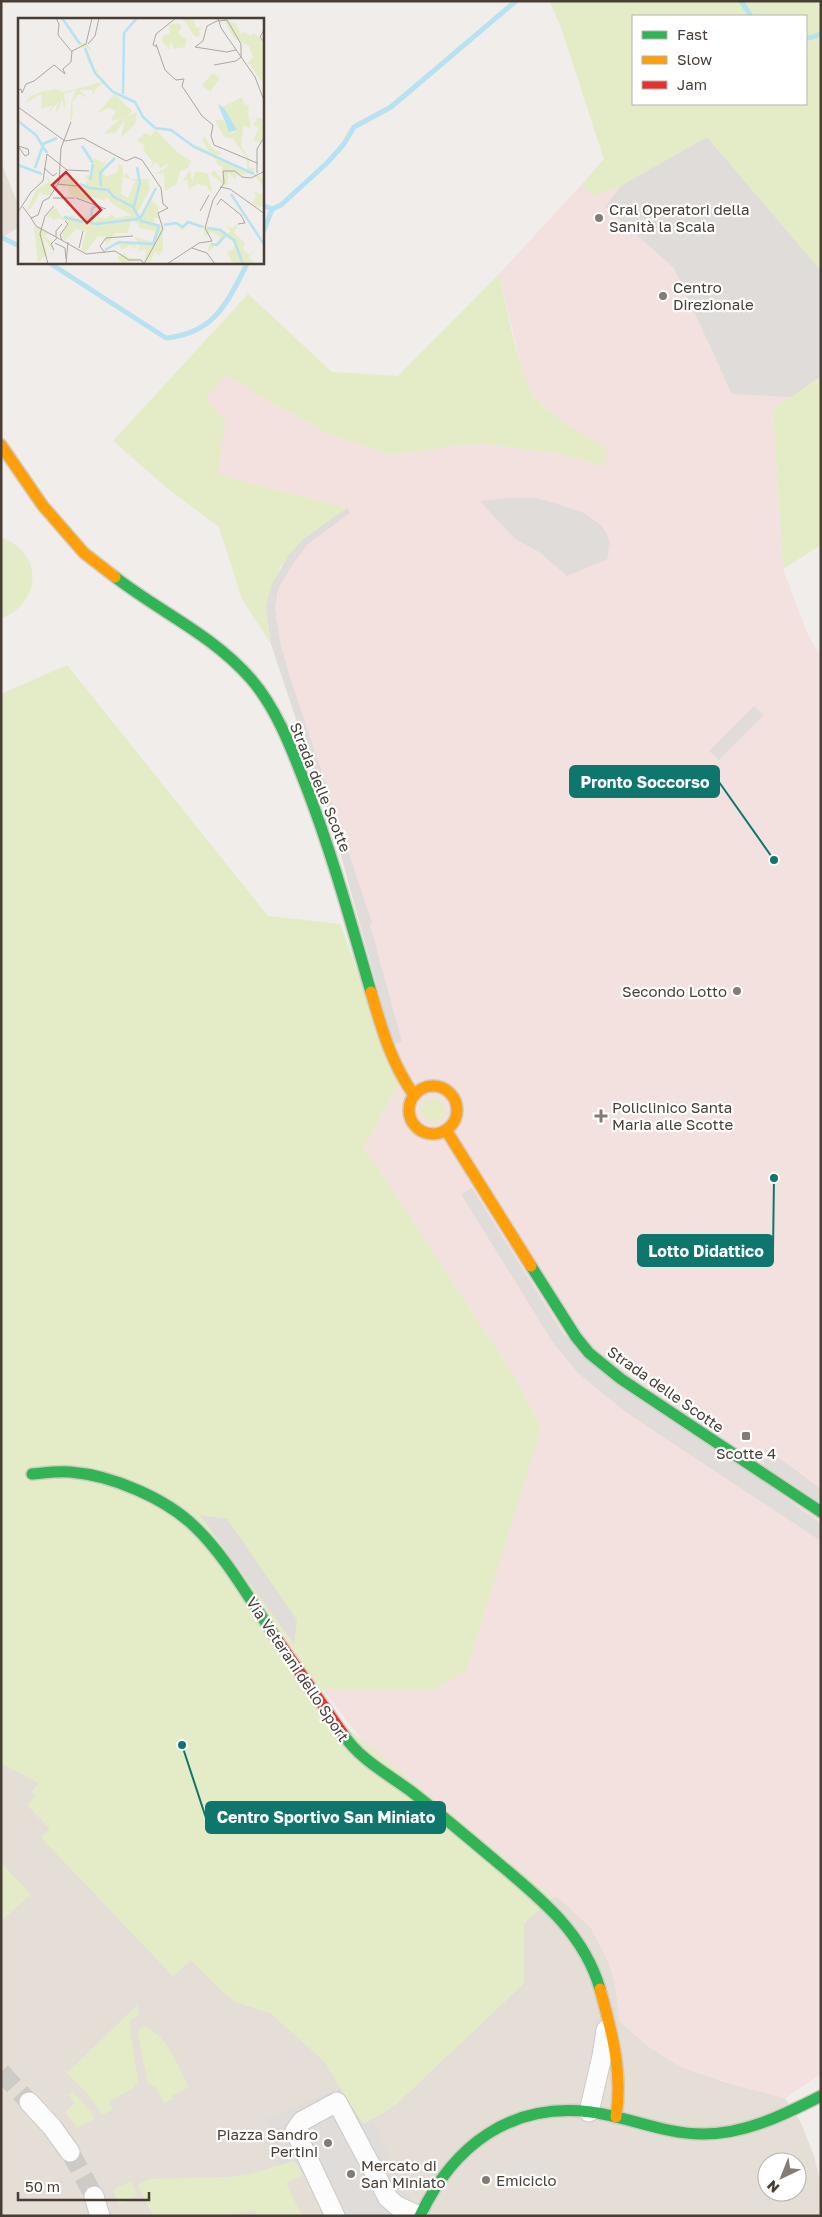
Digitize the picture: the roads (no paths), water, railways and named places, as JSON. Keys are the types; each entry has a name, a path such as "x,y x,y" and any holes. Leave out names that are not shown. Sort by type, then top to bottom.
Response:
{"street":[{"name":"Strada delle Scotte","path":"1,445 43,506 84,553 120,581 213,643 251,679 270,705 293,750 327,840 388,1049 414,1095"},
{"path":"432,1086 445,1090 450,1094 456,1106 457,1113 455,1119 446,1130 432,1134 418,1129 410,1116 410,1102 414,1095 419,1090 432,1086"},
{"name":"Strada delle Scotte","path":"446,1130 576,1336 589,1353 620,1379 821,1512"},
{"name":"Via Veterani dello Sport","path":"32,1474 58,1472 83,1474 129,1486 165,1504 200,1532 220,1557 350,1745 454,1826 540,1899 568,1927 583,1947 595,1972 619,2065 620,2086 616,2117"},
{"name":"Via Veterani dello Sport","path":"590,2112 602,2056 606,2014"},
{"path":"335,2216 295,2131 302,2121 337,2102 388,2198 397,2206 419,2216 429,2194 442,2174 464,2150 484,2135 510,2121 560,2111 590,2112 683,2133 725,2133 766,2122 821,2096"},
{"path":"29,2102 62,2139 70,2152"},
{"path":"94,2196 100,2216"}],"waterway":[{"path":"264,230 272,209 281,205 327,163 344,144 354,127 391,107 516,1"},
{"path":"741,1 750,15"},
{"path":"807,39 821,34"},
{"path":"264,206 272,209"},
{"path":"1,237 18,246"},
{"path":"51,264 166,338 197,330 218,314 247,264"}],"tunnel":[{"path":"1,2072 29,2102"},
{"path":"70,2152 94,2196"}],"place":[{"name":"Cral Operatori della Sanità la Scala","path":"599,218"},
{"name":"Centro Direzionale","path":"663,296"},
{"name":"Pronto Soccorso","path":"774,860"},
{"name":"Secondo Lotto","path":"737,991"},
{"name":"Policlinico Santa Maria alle Scotte","path":"601,1116"},
{"name":"Lotto Didattico","path":"774,1178"},
{"name":"Scotte 4","path":"746,1436"},
{"name":"Centro Sportivo San Miniato","path":"182,1745"},
{"name":"Piazza Sandro Pertini","path":"328,2143"},
{"name":"Mercato di San Miniato","path":"351,2174"},
{"name":"Emiciclo","path":"486,2180"}]}
